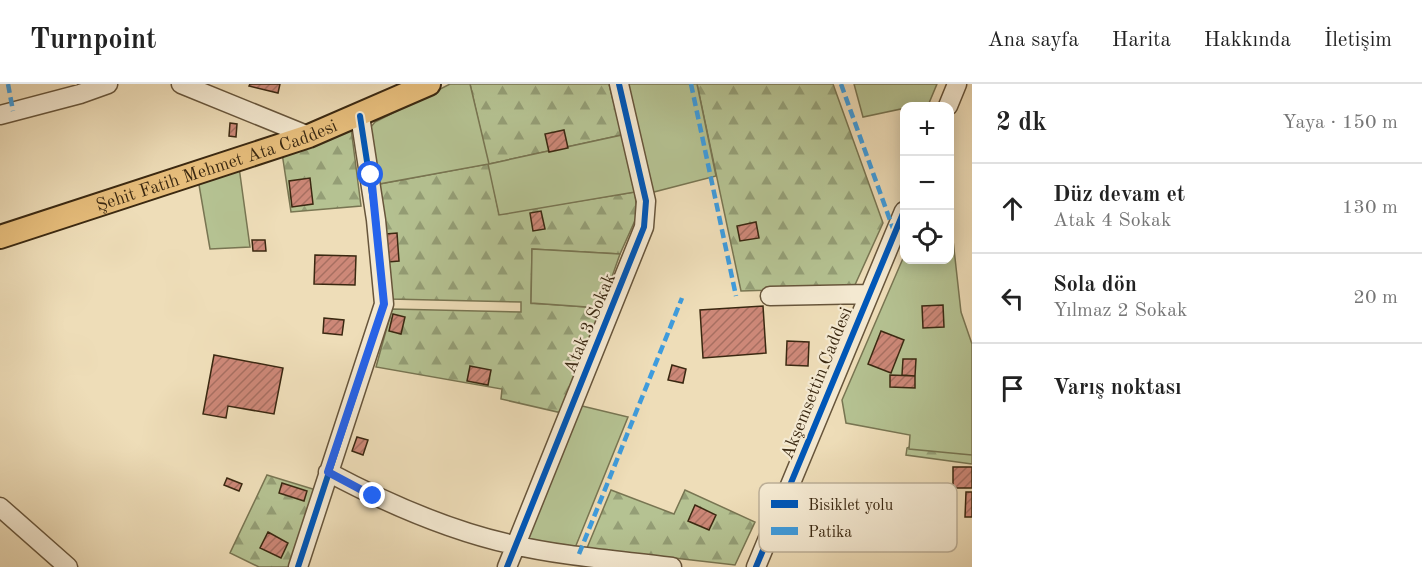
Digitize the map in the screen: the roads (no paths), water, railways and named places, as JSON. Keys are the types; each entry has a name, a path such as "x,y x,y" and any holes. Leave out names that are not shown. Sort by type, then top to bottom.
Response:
{"main road":[{"name":"Şehit Fatih Mehmet Ata Caddesi","path":"0,237 309,136 360,116 429,84"}],"street":[{"path":"0,115 80,94 108,84"},
{"path":"181,84 309,136"},
{"name":"Atak 3 Sokak","path":"507,567 644,227 646,201 619,84"},
{"path":"950,102 957,84"},
{"path":"298,567 384,304 376,220 360,116"},
{"name":"Akşemsettin Caddesi","path":"791,483 900,220"},
{"path":"770,296 869,294"},
{"path":"328,472 373,496 403,508 514,545 672,567"},
{"path":"0,507 68,567"},
{"name":"Akşemsettin Caddesi","path":"756,567 762,552"}]}
